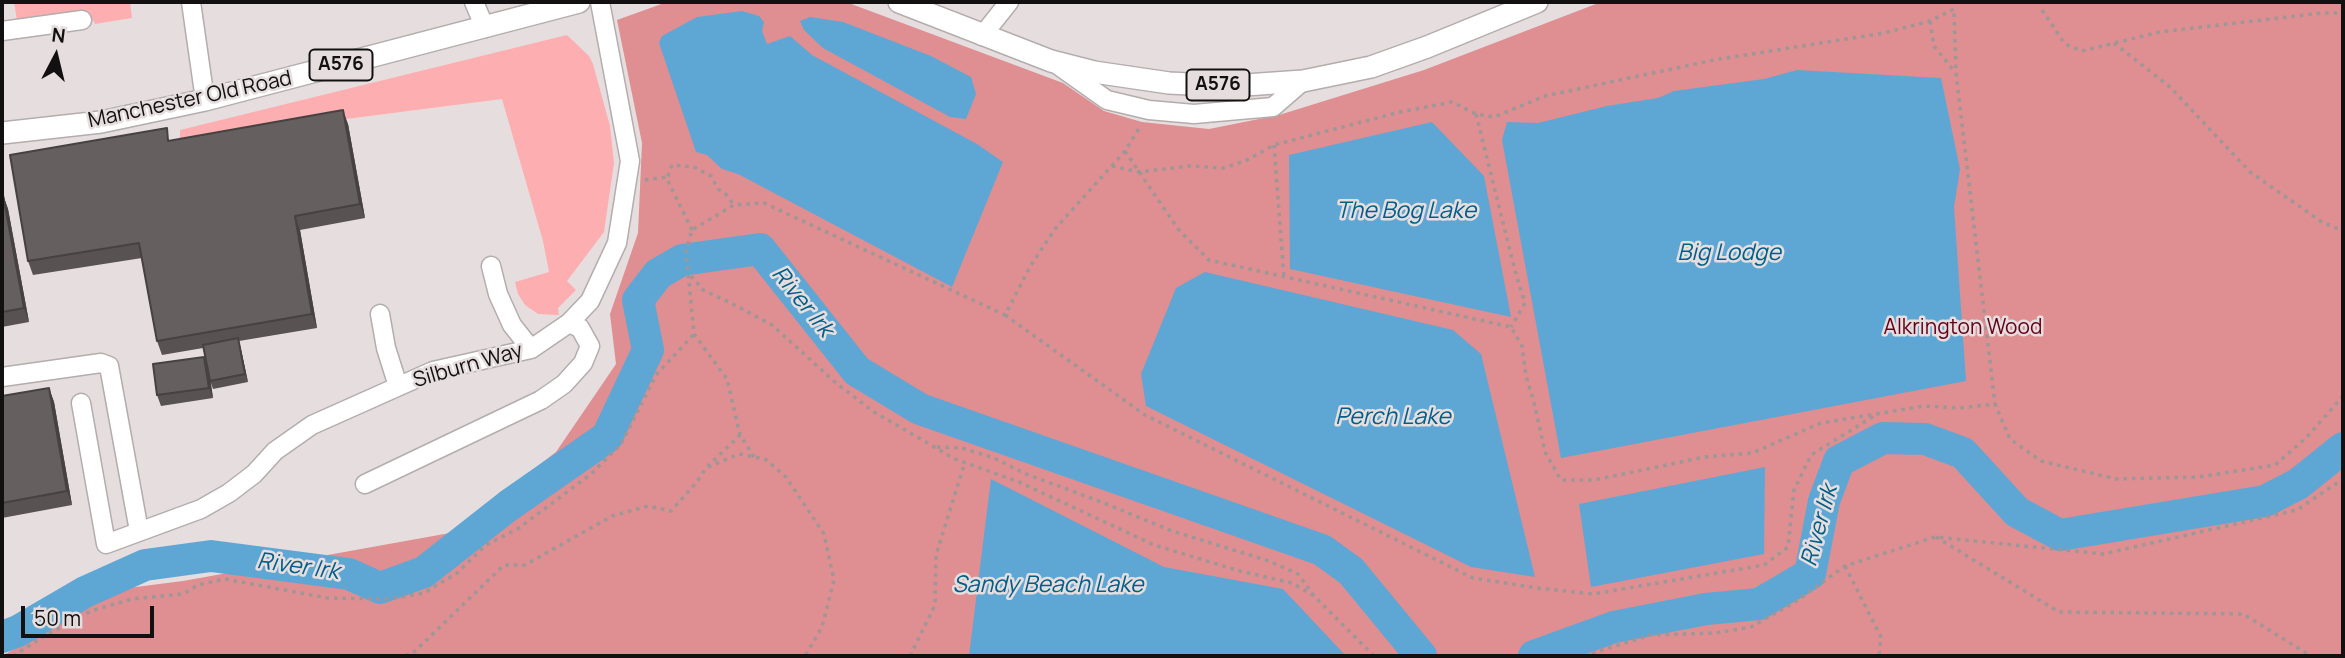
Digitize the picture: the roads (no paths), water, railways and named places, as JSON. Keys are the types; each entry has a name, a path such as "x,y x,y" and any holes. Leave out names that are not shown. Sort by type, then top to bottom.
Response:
{"main road":[{"name":"Manchester Old Road","path":"2,133 101,122 205,100 579,2"},
{"name":"A576","path":"899,2 1051,61 1094,72 1169,83 1231,86 1303,81 1371,67 1537,2"}],"street":[{"path":"191,2 205,100"},
{"path":"474,2 485,28"},
{"name":"Silburn Way","path":"81,403 106,544 201,509 220,499 254,474 275,451 312,425 433,371 531,349 569,323 590,301 617,243 628,183 630,161 600,2"},
{"path":"982,36 1009,2"},
{"path":"2,31 82,20"},
{"path":"1051,61 1107,100 1144,109 1194,114 1273,107 1303,81"},
{"path":"491,266 498,295 512,325 531,349"},
{"path":"380,313 386,348 398,386"},
{"path":"365,484 541,400 564,384 583,363 590,346 580,328 569,323"},
{"path":"2,377 101,363 110,366 139,531"}],"water":[{"path":"742,11 759,16 764,22 762,31 767,44 790,36 812,55 977,144 1003,162 952,287 738,174 722,169 707,155 696,152 659,43 662,36 697,17"},
{"path":"810,17 843,22 931,56 971,77 976,94 966,119 950,117 823,48 804,30 800,21"},
{"name":"Big Lodge","path":"1797,70 1941,78 1960,169 1954,207 1966,381 1561,458 1502,140 1507,122 1538,123 1607,106 1658,98 1674,91 1764,79"},
{"name":"The Bog Lake","path":"1432,122 1484,176 1511,317 1290,269 1289,155"},
{"name":"Perch Lake","path":"1205,272 1453,330 1481,354 1535,577 1471,567 1146,406 1141,374 1176,288"},
{"path":"1765,467 1764,554 1591,587 1579,504"},
{"name":"Sandy Beach Lake","path":"991,479 1164,567 1283,589 1346,656 969,656"}],"waterway":[{"name":"River Irk","path":"2,637 18,631 85,592 145,565 211,556 349,574 380,588 424,572 508,506 607,437 648,350 638,300 658,274 682,260 760,249 857,371 920,409 1322,550 1351,571 1421,656"},
{"name":"River Irk","path":"1534,656 1614,627 1706,609 1759,604 1810,574 1824,501 1839,461 1883,438 1925,439 1963,453 2017,512 2060,535 2265,501 2298,484 2343,448"}],"park label":[{"name":"Alkrington Wood","path":"1963,328"}]}
